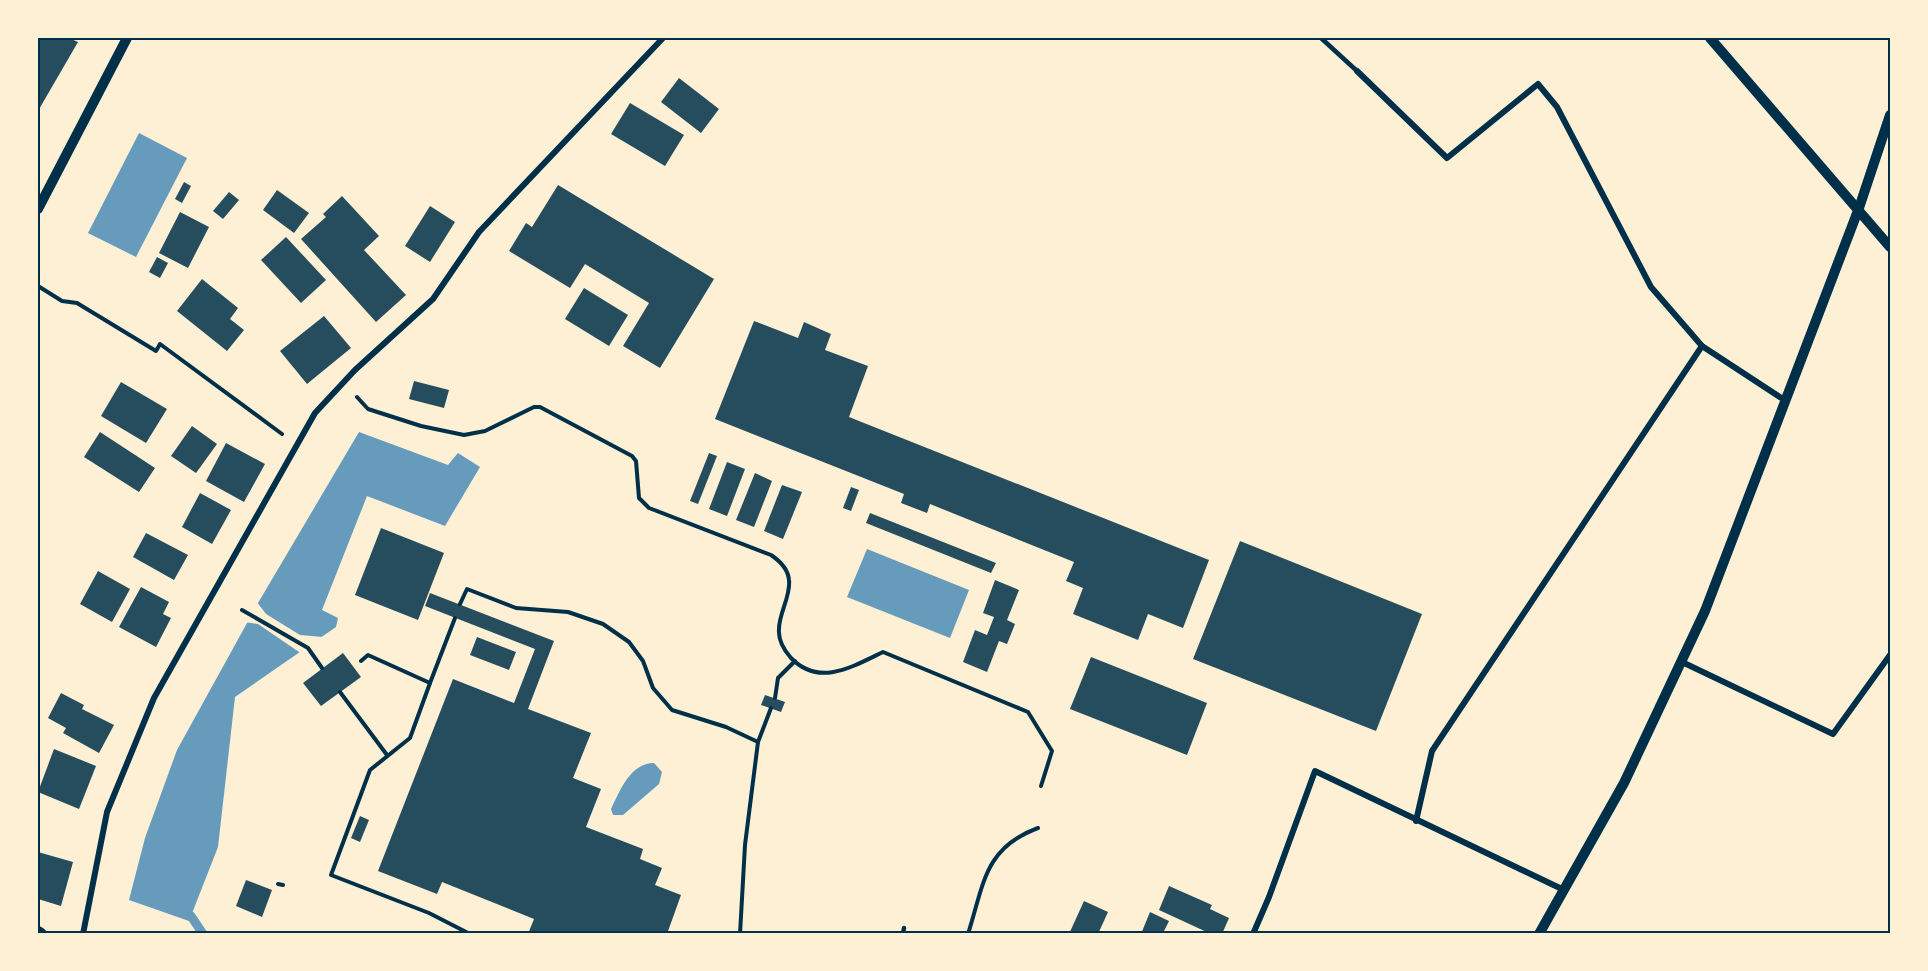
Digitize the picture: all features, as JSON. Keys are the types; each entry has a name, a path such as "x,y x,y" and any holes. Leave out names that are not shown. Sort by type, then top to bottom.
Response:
{"street":[{"path":"38,209 127,38"},
{"path":"83,933 107,812 154,698 315,413 355,370 432,299 479,232 663,38"},
{"path":"1710,38 1859,208 1890,247"},
{"path":"1357,71 1447,158 1538,84 1557,107 1651,287 1702,346 1786,401"},
{"path":"1539,933 1624,783 1705,611 1859,208 1890,115"},
{"path":"1416,821 1432,751 1702,346"},
{"path":"1682,662 1833,734 1890,655"},
{"path":"1253,933 1269,897 1315,771 1564,890"}],"lane":[{"path":"1322,38 1357,71"}],"path":[{"path":"38,286 62,301 77,303 156,351 160,344 297,445"},
{"path":"357,397 368,409 421,426 464,435 485,431 534,407 540,407 632,456 636,461 639,498 650,508 771,555 787,571 789,582 779,628 780,639 795,661 811,672 829,674 883,651 1028,712 1052,751 1041,786"},
{"path":"460,604 467,589 516,608 568,612 603,624 629,642 643,661 652,688 672,710 726,727 758,742"},
{"path":"242,610 308,648 322,668"},
{"path":"455,618 410,738 370,770 331,875 429,913 470,933"},
{"path":"361,661 368,655 430,683"},
{"path":"775,698 778,678 795,661"},
{"path":"340,692 387,755"},
{"path":"740,933 745,844 758,742 771,708"},
{"path":"968,933 993,858 1016,836 1038,828"}],"water":[{"path":"139,133 187,158 136,257 88,233"},
{"path":"359,432 448,465 458,453 480,467 445,526 367,496 322,610 338,618 336,627 235,697 218,847 189,921 129,900 145,838 177,750 258,603"},
{"path":"867,549 969,590 950,638 847,597"},
{"path":"654,763 662,772 659,784 623,815 613,815 611,809 627,779 638,768"}],"pier":[{"path":"256,601 266,614 300,635 323,637 302,654 258,624 244,622"}],"building":[{"path":"38,38 69,38 78,42 38,111"},
{"path":"679,78 719,109 701,133 661,102"},
{"path":"630,103 684,135 665,166 611,134"},
{"path":"184,182 191,186 182,203 175,199"},
{"path":"558,185 714,279 660,368 623,346 649,303 585,264 570,288 509,251 526,223 532,227"},
{"path":"277,190 309,213 294,233 263,210"},
{"path":"229,192 239,200 223,219 213,211"},
{"path":"342,196 379,236 364,250 406,295 376,322 301,239 326,217 323,214"},
{"path":"430,206 455,222 430,262 405,246"},
{"path":"180,212 209,227 188,268 159,253"},
{"path":"286,237 326,280 301,303 261,260"},
{"path":"157,257 168,263 160,278 149,272"},
{"path":"202,279 238,308 230,319 244,330 227,351 177,311"},
{"path":"584,288 628,315 609,346 565,319"},
{"path":"324,316 351,348 307,384 280,351"},
{"path":"754,321 798,338 804,322 831,334 825,350 868,366 849,417 1209,560 1183,628 1148,614 1138,640 1073,614 1083,588 1066,581 1074,562 930,504 927,513 901,503 904,494 715,419"},
{"path":"414,381 449,390 444,408 409,399"},
{"path":"121,382 167,409 146,443 101,416"},
{"path":"192,426 217,444 196,473 171,456"},
{"path":"100,432 155,468 139,492 84,457"},
{"path":"226,443 265,464 244,502 206,481"},
{"path":"709,453 717,456 698,504 690,501"},
{"path":"727,462 745,469 727,516 709,509"},
{"path":"755,473 772,481 754,527 736,520"},
{"path":"782,485 802,492 783,539 764,531"},
{"path":"851,487 859,490 851,511 843,508"},
{"path":"200,493 231,510 212,544 182,527"},
{"path":"870,513 996,563 991,573 866,523"},
{"path":"381,528 444,553 418,620 355,595"},
{"path":"146,533 188,555 174,580 133,557"},
{"path":"1240,541 1422,614 1376,731 1193,659"},
{"path":"98,571 130,589 112,622 80,604"},
{"path":"995,580 1019,590 1007,620 1015,624 1007,644 999,641 987,672 963,662 975,630 987,635 994,617 983,613"},
{"path":"141,587 169,602 163,614 171,618 156,647 119,627"},
{"path":"430,593 554,641 528,709 591,733 573,778 601,789 586,827 643,849 640,859 662,868 655,885 681,895 667,934 528,934 534,919 442,882 437,894 378,871 453,679 514,703 535,649 425,606"},
{"path":"477,637 516,652 509,670 470,655"},
{"path":"343,653 361,677 321,706 303,683"},
{"path":"1091,657 1207,703 1187,755 1070,709"},
{"path":"61,693 84,705 82,709 114,725 99,753 63,733 66,728 48,718"},
{"path":"765,695 785,702 781,712 761,705"},
{"path":"54,749 96,766 79,809 38,792"},
{"path":"360,816 369,820 360,842 351,838"},
{"path":"38,852 73,862 61,906 38,899"},
{"path":"246,880 272,890 262,917 236,906"},
{"path":"1169,886 1212,905 1210,909 1229,918 1222,934 1211,934 1159,910"},
{"path":"1084,901 1108,912 1098,934 1069,934"},
{"path":"1150,912 1169,921 1164,931 1170,934 1141,934"}],"waterway":[{"path":"191,916 203,934"}]}
